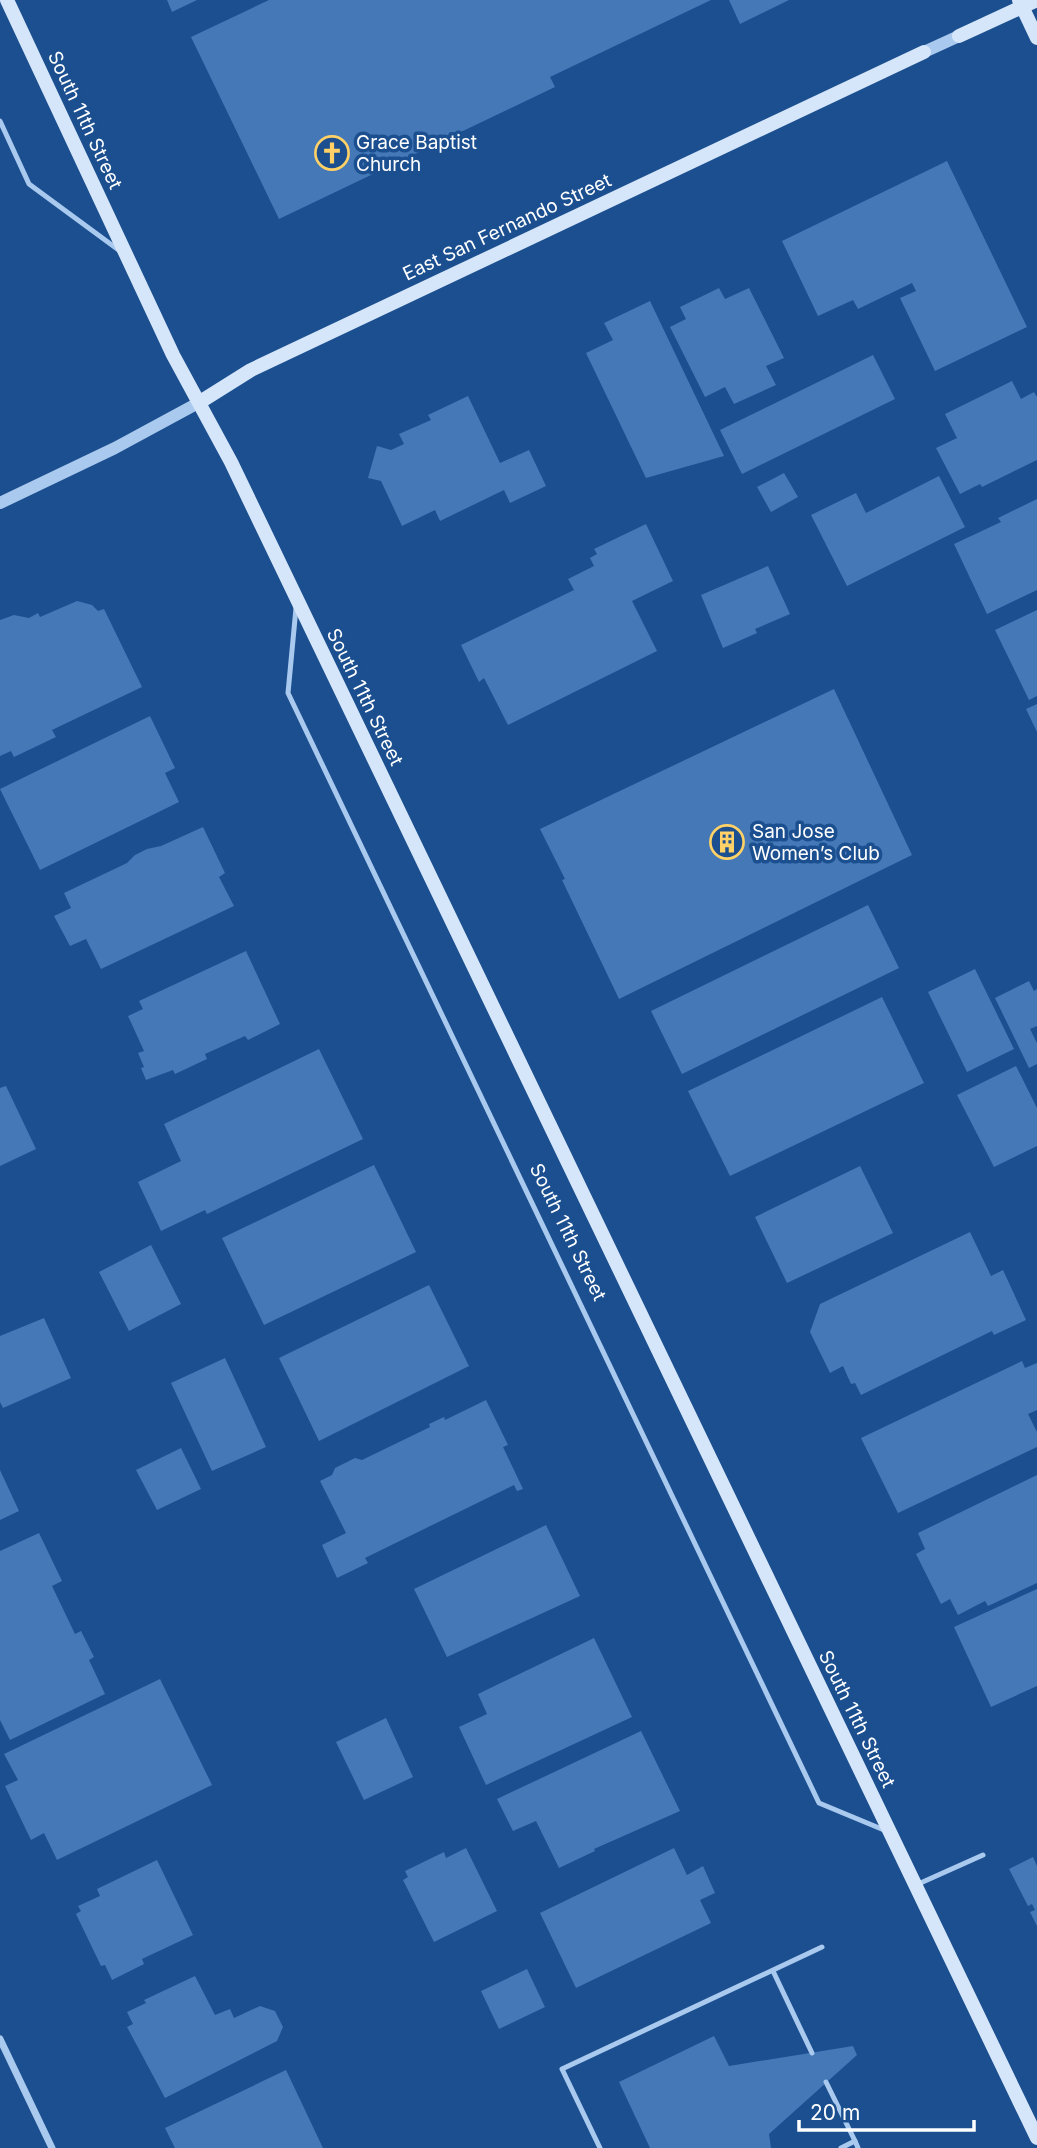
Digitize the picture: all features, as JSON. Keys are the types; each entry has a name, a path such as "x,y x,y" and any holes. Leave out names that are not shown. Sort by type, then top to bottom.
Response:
{"main road":[{"name":"South 11th Street","path":"7,0 173,355 200,402 296,600 1037,2138"},
{"name":"East San Fernando Street","path":"959,36 1020,3 1037,0"},
{"path":"1020,3 1037,9"},
{"path":"1020,3 1037,38"},
{"name":"East San Fernando Street","path":"200,402 251,370 924,52"}],"street":[{"name":"East San Fernando Street","path":"924,52 959,36"},
{"name":"East San Fernando Street","path":"0,503 115,448 200,402"},
{"path":"0,2039 52,2148"}],"lane":[{"name":"South 11th Street","path":"0,121 29,184 128,257"},
{"name":"South 11th Street","path":"296,600 288,693 819,1802 891,1833"},
{"path":"915,1885 983,1855"},
{"path":"600,2148 562,2069 822,1947"},
{"path":"773,1971 812,2053"},
{"path":"826,2082 858,2148"},
{"path":"841,2148 855,2141"}],"building":[{"path":"167,0 197,0 172,12"},
{"name":"Grace Baptist Church","path":"269,0 711,0 550,77 555,87 279,219 191,37"},
{"path":"729,0 789,0 740,24"},
{"path":"947,161 1027,327 935,371 900,298 916,291 912,283 858,309 853,300 818,316 782,241"},
{"path":"719,288 725,299 749,288 784,358 766,366 776,385 734,404 725,387 705,397 670,327 686,319 680,307"},
{"path":"650,301 724,456 646,478 586,353 613,340 604,323"},
{"path":"873,355 895,399 742,474 720,430"},
{"path":"1012,381 1021,399 1034,392 1037,397 1037,460 982,487 980,484 960,494 936,448 957,438 945,414"},
{"path":"468,396 500,463 529,450 546,486 510,503 504,490 440,521 435,510 402,526 381,481 368,478 377,446 391,450 404,444 399,434 431,420 428,415"},
{"path":"784,473 798,497 771,512 757,487"},
{"path":"939,476 965,527 847,586 811,515 856,493 866,513"},
{"path":"1037,499 1037,590 987,614 954,544 1001,522 998,518"},
{"path":"646,524 673,581 632,601 657,651 508,725 484,678 479,682 461,645 574,590 568,579 594,566 590,558 597,554 594,549"},
{"path":"768,566 790,614 755,629 757,633 723,648 701,595"},
{"path":"77,601 92,605 98,611 104,609 142,687 52,730 56,737 14,757 11,751 0,756 0,620 14,615 29,618 38,613 40,617"},
{"path":"1037,610 1037,696 1029,700 995,630"},
{"name":"San Jose Women’s Club","path":"834,689 912,855 619,999 540,829"},
{"path":"1037,704 1037,732 1026,709"},
{"path":"150,716 175,768 165,773 179,802 40,870 0,789"},
{"path":"203,827 225,873 219,877 234,906 101,969 86,939 70,946 54,916 71,908 64,893 127,863 147,849 161,846"},
{"path":"868,905 899,968 682,1074 651,1011"},
{"path":"246,951 280,1024 248,1040 245,1036 205,1054 207,1059 175,1074 173,1070 146,1080 138,1053 144,1051 128,1016 143,1009 139,1001"},
{"path":"975,969 1014,1049 967,1072 928,992"},
{"path":"1029,981 1034,991 1037,989 1037,1026 1030,1029 1037,1043 1037,1064 1029,1068 995,998"},
{"path":"882,997 924,1083 730,1176 688,1091"},
{"path":"319,1049 363,1139 207,1214 205,1210 161,1231 138,1182 181,1161 164,1124"},
{"path":"1016,1066 1037,1108 1037,1146 994,1167 957,1095"},
{"path":"6,1086 36,1149 0,1166 0,1088"},
{"path":"374,1165 416,1252 264,1325 222,1238"},
{"path":"860,1166 893,1233 787,1283 755,1217"},
{"path":"970,1232 991,1276 1003,1270 1026,1320 994,1335 992,1331 861,1395 855,1383 851,1384 843,1366 830,1373 810,1332 820,1304"},
{"path":"151,1245 181,1304 129,1331 99,1272"},
{"path":"429,1285 469,1366 319,1441 279,1358"},
{"path":"44,1318 71,1378 3,1408 0,1402 0,1336"},
{"path":"225,1358 266,1447 212,1471 171,1383"},
{"path":"1022,1361 1025,1368 1037,1363 1037,1410 1028,1414 1037,1432 1037,1447 898,1513 861,1438"},
{"path":"486,1400 508,1445 503,1447 523,1489 517,1491 514,1485 365,1558 368,1563 337,1578 322,1545 346,1533 320,1481 332,1475 335,1468 355,1458 362,1460 430,1427 429,1424 444,1417 445,1420"},
{"path":"181,1448 201,1489 157,1510 136,1470"},
{"path":"0,1470 19,1511 0,1520"},
{"path":"1037,1475 1037,1583 988,1606 985,1601 958,1615 950,1599 941,1604 916,1554 925,1549 918,1533"},
{"path":"546,1525 580,1596 447,1657 414,1589"},
{"path":"39,1533 62,1581 52,1586 75,1634 81,1631 94,1657 89,1660 105,1694 10,1740 0,1720 0,1551"},
{"path":"1037,1589 1037,1686 991,1707 954,1627"},
{"path":"594,1638 632,1717 486,1785 459,1727 487,1714 478,1694"},
{"path":"160,1679 212,1785 57,1860 44,1833 31,1840 5,1786 18,1780 4,1754"},
{"path":"386,1718 413,1777 364,1800 336,1742"},
{"path":"641,1731 680,1811 594,1849 595,1851 559,1868 536,1821 513,1831 497,1799"},
{"path":"466,1848 497,1911 434,1942 403,1880 408,1877 405,1871 444,1852 446,1858"},
{"path":"674,1848 687,1875 703,1866 715,1893 700,1900 711,1923 576,1988 540,1913"},
{"path":"1033,1857 1037,1866 1037,1926 1030,1912 1035,1910 1032,1904 1028,1906 1009,1869"},
{"path":"157,1860 193,1935 142,1959 144,1964 112,1980 105,1965 101,1966 76,1914 81,1911 78,1906 100,1896 97,1889"},
{"path":"527,1969 545,2007 499,2029 481,1991"},
{"path":"195,1976 215,2015 230,2009 234,2018 260,2006 275,2011 283,2027 277,2041 165,2098 127,2027 133,2024 127,2012 146,2003 144,2000"},
{"path":"714,2036 729,2066 853,2046 857,2055 769,2134 771,2148 650,2148 619,2082"},
{"path":"286,2070 323,2148 175,2148 165,2128"}],"place":[{"name":"Grace Baptist Church","path":"332,153"},
{"name":"San Jose Women’s Club","path":"727,842"}]}
